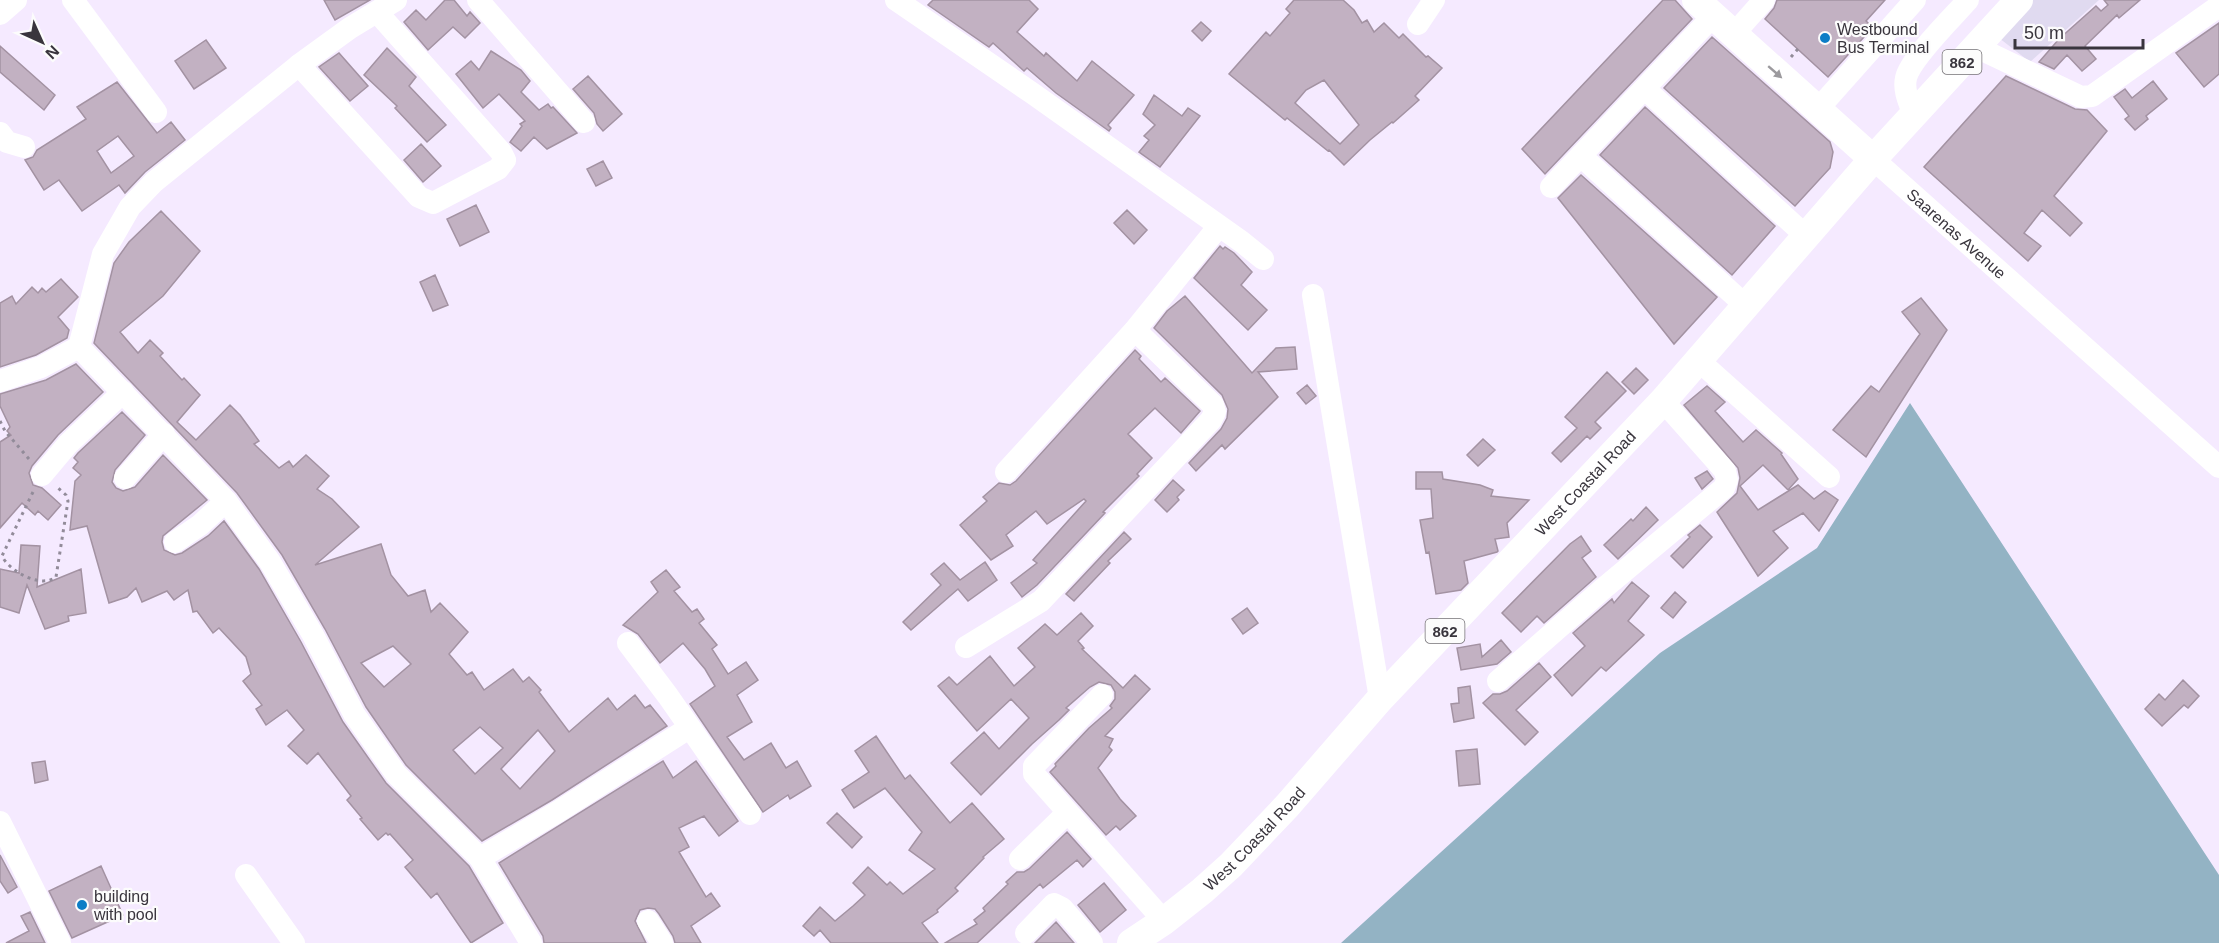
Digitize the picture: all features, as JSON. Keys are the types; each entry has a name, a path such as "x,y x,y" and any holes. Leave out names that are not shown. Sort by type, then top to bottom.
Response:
{"main road":[{"name":"West Coastal Road","path":"1131,943 1202,891 1231,865 1287,806 1380,699 1663,401 1873,159 2019,0"},
{"name":"Saarenas Avenue","path":"1714,17 1873,159"},
{"path":"1840,198 1851,157 1842,131 1877,130 1910,119"}],"street":[{"path":"0,14 16,0"},
{"path":"73,0 156,112"},
{"path":"0,381 41,367 79,347 102,254 130,207 154,182 299,65 396,0"},
{"path":"478,0 584,122"},
{"path":"896,0 1032,93 1263,259"},
{"path":"1418,24 1434,0"},
{"path":"1551,187 1714,17 1764,0"},
{"path":"1818,109 1915,0"},
{"path":"1910,119 1905,93 1906,78 1916,60 1968,0"},
{"path":"1976,47 2081,97 2092,96 2219,6"},
{"path":"299,65 419,197 433,203 498,169 504,160 501,152 377,12"},
{"path":"1645,89 1806,236"},
{"path":"0,133 7,142 24,147"},
{"path":"1581,156 1745,305"},
{"name":"Saarenas Avenue","path":"1873,159 2219,467"},
{"path":"1006,472 1135,330 1219,226"},
{"path":"1313,295 1380,699"},
{"path":"966,647 1041,601 1211,420 1215,412 1213,405 1135,330"},
{"path":"79,347 226,501 270,562 313,635 354,714 396,774 480,858 531,943"},
{"path":"1698,360 1829,477"},
{"path":"42,475 68,444 123,392"},
{"path":"1498,681 1604,588 1724,488 1727,480 1725,471 1663,401"},
{"path":"125,478 164,434"},
{"path":"175,542 200,525 226,501"},
{"path":"628,643 750,814"},
{"path":"1102,695 1034,766 1034,774 1164,921"},
{"path":"480,858 559,811 689,728"},
{"path":"1020,859 1068,813"},
{"path":"0,822 60,943"},
{"path":"246,875 294,943"},
{"path":"1026,933 1054,904 1062,908 1092,943"},
{"path":"648,921 662,943"}],"path":[{"path":"0,421 5,431 42,475 66,495 68,501 56,577 44,581 27,576 5,562 2,556 42,475"}],"shaded area":[{"path":"2032,0 2099,0 2030,62 1999,38"}],"water":[{"path":"1910,403 2219,875 2219,943 1341,943 1660,653 1817,548"}],"building":[{"path":"324,0 370,0 335,20"},
{"path":"445,0 454,0 467,16 470,12 480,23 465,38 453,27 428,50 404,22 416,10 426,20"},
{"path":"933,0 1029,0 1038,9 1017,32 1044,56 1046,53 1077,81 1092,61 1134,95 1108,125 1111,128 1109,131 1056,93 1027,68 1024,71 993,43 989,47 928,5"},
{"path":"1294,0 1343,0 1354,10 1362,23 1367,20 1374,32 1384,23 1399,38 1403,34 1426,57 1428,56 1442,68 1415,96 1419,100 1370,140 1344,165 1329,150 1287,118 1285,120 1229,74 1266,32 1270,36 1290,13 1286,9","holes":["1324,80 1359,125 1340,144 1295,103 1306,90"]},
{"path":"1663,0 1675,0 1692,19 1545,174 1522,149"},
{"name":"Westbound Bus Terminal","path":"1777,0 1885,0 1866,21 1873,27 1828,77 1765,19"},
{"path":"2104,0 2140,0 2119,18 2117,15 2085,46 2096,59 2082,71 2067,55 2054,69 2039,62 2059,39 2096,6 2101,11 2108,5"},
{"path":"1201,22 1211,31 1202,41 1192,31"},
{"path":"2219,23 2219,74 2204,87 2176,53"},
{"path":"1712,37 1830,142 1833,152 1830,168 1795,206 1664,88"},
{"path":"206,40 226,68 194,89 175,61"},
{"path":"0,46 55,95 44,110 0,72"},
{"path":"387,48 416,77 409,86 446,125 427,142 395,108 397,106 364,75"},
{"path":"491,51 521,70 530,81 521,92 539,110 548,104 551,108 553,107 577,133 547,149 534,137 521,151 510,142 522,126 520,124 525,121 499,94 483,108 456,74 471,61 479,70"},
{"path":"339,53 368,86 350,101 319,67"},
{"path":"588,76 622,114 603,131 597,124 594,113 573,89"},
{"path":"2006,76 2075,109 2087,110 2107,131 2054,196 2082,223 2070,236 2042,210 2024,233 2041,246 2028,261 1924,167"},
{"path":"2153,81 2167,99 2146,116 2148,119 2135,130 2125,119 2129,116 2114,97 2125,89 2132,98"},
{"path":"117,82 157,133 171,122 185,140 145,172 125,193 119,185 82,211 59,180 44,190 25,160 33,157 37,150 86,119 77,107","holes":["118,136 134,156 111,173 97,151"]},
{"path":"1154,95 1182,116 1188,108 1200,116 1160,167 1139,152 1149,140 1144,136 1155,125 1143,114"},
{"path":"1645,107 1775,226 1732,275 1600,155"},
{"path":"421,144 441,166 423,182 404,160"},
{"path":"603,161 612,178 596,186 587,169"},
{"path":"1581,175 1717,297 1674,344 1558,198"},
{"path":"476,205 489,232 460,246 447,219"},
{"path":"1127,210 1147,230 1134,244 1114,223"},
{"path":"161,211 200,251 163,296 120,332 138,353 150,340 163,353 160,356 182,380 184,378 200,395 177,422 196,440 230,405 259,441 254,444 279,468 289,461 293,467 306,455 329,476 317,489 332,499 359,527 315,565 381,544 391,575 408,596 425,590 431,612 440,603 468,632 449,654 467,675 472,672 484,690 513,669 523,682 529,677 541,690 539,692 569,732 608,698 617,710 635,695 645,708 650,705 667,726 552,800 482,841 406,765 366,707 325,629 282,555 237,493 94,343 114,263 129,242","holes":["393,646 411,664 384,687 361,663","480,727 503,748 475,774 453,750","538,730 555,751 520,789 501,769"]},
{"path":"1220,246 1234,253 1252,272 1241,285 1267,310 1248,330 1194,278"},
{"path":"435,275 448,305 433,311 420,282"},
{"path":"61,279 78,297 58,317 69,330 67,338 36,355 0,367 0,303 12,296 16,304 32,287 38,293 42,288 46,292"},
{"path":"1185,296 1252,373 1276,348 1295,347 1297,369 1258,372 1278,397 1225,449 1222,445 1196,471 1189,463 1221,429 1227,418 1228,409 1222,395 1154,328 1167,311"},
{"path":"1921,298 1947,330 1866,457 1833,430 1871,386 1879,392 1920,334 1902,312"},
{"path":"1135,350 1141,356 1139,359 1161,382 1165,378 1200,411 1181,433 1155,408 1128,434 1152,458 1137,474 1139,476 1103,512 1105,513 1037,585 1022,597 1011,583 1037,563 1033,560 1086,501 1084,499 1047,524 1036,511 1006,535 1013,546 991,560 960,525 987,501 983,497 999,483 1010,485 1016,481"},
{"path":"76,364 103,392 58,435 32,466 29,473 33,485 42,488 61,505 48,520 38,511 35,515 22,503 0,528 0,442 11,435 7,431 10,427 0,406 0,394 46,380"},
{"path":"1636,368 1648,380 1634,394 1622,382"},
{"path":"1607,372 1626,391 1595,422 1601,428 1590,439 1587,436 1561,462 1552,453 1577,428 1565,417"},
{"path":"1307,385 1316,396 1306,404 1297,393"},
{"path":"1707,386 1725,402 1715,411 1743,442 1756,430 1782,453 1798,479 1788,490 1763,465 1740,486 1758,510 1798,485 1814,499 1825,491 1838,500 1819,531 1803,513 1773,531 1788,548 1758,576 1717,512 1737,493 1740,478 1738,468 1684,405"},
{"path":"122,412 145,435 115,470 112,482 116,488 123,491 135,487 163,455 207,500 163,536 164,550 175,555 182,553 208,536 224,521 259,569 343,722 386,783 469,866 503,923 471,943 437,893 431,898 405,867 413,860 390,834 386,833 378,840 360,819 362,818 347,800 351,796 318,753 307,764 288,746 304,730 287,710 266,725 256,709 262,705 243,681 251,674 246,657 219,628 213,633 197,611 193,612 188,590 174,600 167,591 142,602 136,588 127,597 109,603 87,526 70,530 75,481 81,475 73,468 78,462 74,458 78,453"},
{"path":"1483,439 1495,450 1478,466 1467,455"},
{"path":"1707,471 1713,479 1702,489 1695,478"},
{"path":"1416,472 1442,472 1443,479 1480,485 1493,490 1491,496 1529,500 1507,523 1509,537 1495,539 1497,552 1464,561 1468,583 1461,590 1436,594 1429,552 1426,553 1420,520 1433,518 1431,489 1416,489"},
{"path":"1173,480 1184,490 1177,497 1179,500 1167,512 1155,500"},
{"path":"1646,507 1658,520 1618,559 1604,545"},
{"path":"1700,525 1712,537 1683,568 1671,556 1690,537 1688,535"},
{"path":"1124,532 1131,539 1108,561 1110,563 1074,601 1066,594"},
{"path":"1581,536 1591,551 1582,558 1596,577 1544,623 1537,616 1521,632 1502,613 1570,544"},
{"path":"21,545 40,546 37,587 81,569 86,613 68,616 69,621 45,629 27,585 19,613 0,607 0,569 19,573"},
{"path":"985,562 997,580 968,601 958,589 911,630 903,622 941,585 931,574 944,563 960,580"},
{"path":"666,570 680,587 674,591 692,612 697,609 704,619 699,623 717,645 712,649 728,674 746,662 758,680 737,695 752,722 727,737 744,760 771,743 786,768 797,761 811,786 790,799 788,795 763,812 690,704 715,686 705,669 683,643 660,663 638,634 623,625 658,592 651,582"},
{"path":"1632,582 1649,596 1628,621 1644,635 1606,671 1601,667 1572,696 1554,675 1585,646 1573,633 1612,599 1614,603"},
{"path":"1675,592 1686,602 1673,618 1661,608"},
{"path":"1247,608 1258,623 1243,634 1232,619"},
{"path":"1081,613 1093,626 1078,641 1084,648 1082,649 1123,688 1135,675 1150,689 1105,736 1113,739 1109,747 1112,750 1098,768 1120,799 1136,816 1120,830 1116,826 1106,835 1050,772 1089,728 1112,708 1110,706 1115,699 1115,692 1111,685 1099,682 1090,687 1066,708 1069,710 981,795 951,763 984,732 999,749 1029,718 1011,699 977,731 938,686 949,677 957,685 990,656 1014,686 1035,667 1018,648 1045,624 1057,635"},
{"path":"1501,640 1511,652 1497,664 1461,670 1457,648 1480,644 1482,657"},
{"path":"1539,663 1551,677 1516,710 1538,732 1525,745 1483,703 1493,694 1507,691"},
{"path":"2183,680 2199,696 2188,708 2184,705 2162,726 2145,709 2159,694 2165,700"},
{"path":"1470,686 1474,718 1454,722 1451,704 1459,703 1458,688"},
{"path":"876,736 905,779 910,775 950,823 972,803 1004,839 983,857 955,888 958,891 937,910 938,912 922,923 938,943 831,943 820,930 814,936 803,926 820,907 835,921 853,906 865,895 853,883 868,867 887,885 890,882 903,894 935,869 909,850 922,832 885,788 854,808 842,790 869,772 855,751"},
{"path":"1477,749 1480,784 1459,786 1456,751"},
{"path":"45,761 48,780 35,783 32,763"},
{"path":"663,761 673,778 696,761 738,821 719,836 704,816 679,828 689,847 679,852 706,897 711,893 720,906 691,926 701,943 675,943 659,914 655,909 648,908 640,910 635,921 646,943 544,943 543,936 499,863"},
{"path":"837,813 862,837 852,848 827,823"},
{"path":"1067,832 1091,859 1083,867 1077,860 1043,888 1040,884 977,943 945,943 977,924 974,920 985,911 983,908 1008,884 1006,882 1017,872 1029,869"},
{"path":"0,855 17,887 8,893 0,881"},
{"name":"building with pool","path":"101,866 123,915 72,938 49,891"},
{"path":"1104,883 1126,910 1100,932 1078,905"},
{"path":"30,912 45,943 6,943 29,931 21,916"},
{"path":"1056,922 1074,943 1035,943"}],"place":[{"name":"Westbound Bus Terminal","path":"1825,38"},
{"name":"building with pool","path":"82,905"}]}
